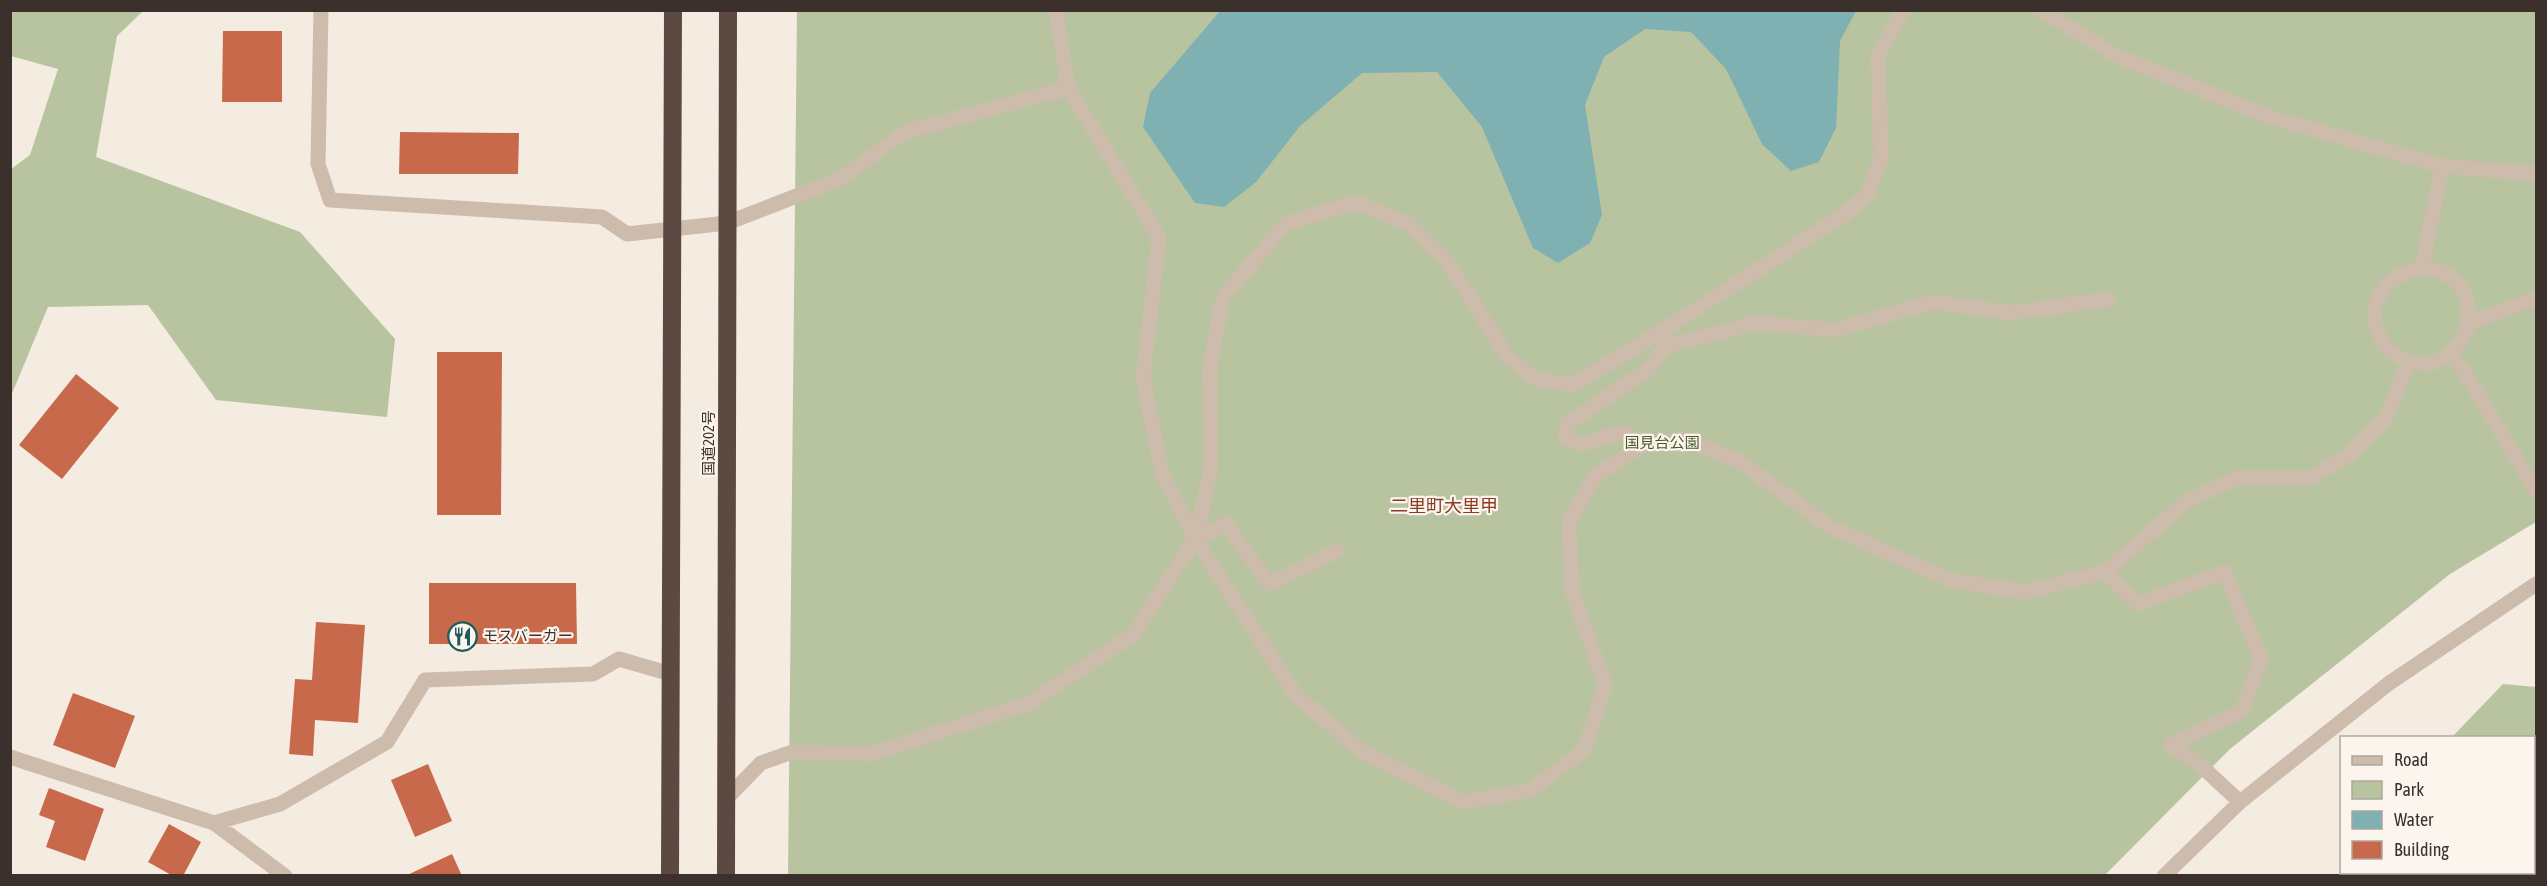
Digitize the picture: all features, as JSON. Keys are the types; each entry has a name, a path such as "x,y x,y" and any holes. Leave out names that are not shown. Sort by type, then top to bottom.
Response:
{"highway":[{"path":"670,876 673,10"},
{"name":"国道202号","path":"726,876 728,10"}],"street":[{"path":"321,10 318,164 330,200 602,217 627,234 672,231 728,223 840,178 905,132 1068,88"},
{"path":"1056,10 1068,88 1158,237 1143,377 1162,474 1195,539 1296,695 1362,751 1463,802 1531,790 1584,750 1605,685 1572,591 1569,521 1595,476 1641,446 1685,439 1740,460 1830,527 1950,580 2024,592 2105,572 2187,501 2237,478 2310,478 2349,455 2386,418 2409,362"},
{"path":"726,799 762,764 792,752 870,754 1028,704 1133,635 1195,539 1211,468 1210,365 1223,297 1285,224 1356,202 1409,224 1447,261 1507,356 1535,379 1573,385 1664,338 1845,214 1867,195 1881,158 1878,56 1903,10"},
{"path":"2041,10 2117,56 2272,118 2442,166 2536,174"},
{"path":"2422,268 2442,166"},
{"path":"2422,268 2449,276 2466,296 2469,324 2465,337 2450,353 2432,364 2409,362 2385,347 2374,322 2379,296 2397,275 2422,268"},
{"path":"2469,324 2536,298"},
{"path":"1664,338 1756,323 1835,330 1933,302 2012,313 2108,299"},
{"path":"1641,446 1624,432 1582,444 1565,439 1567,424 1647,370 1664,338"},
{"path":"2450,353 2464,371 2536,491"},
{"path":"1195,539 1226,524 1269,584 1337,551"},
{"path":"2105,572 2138,604 2224,572 2261,658 2242,711 2171,746 2198,763 2240,802"},
{"path":"2164,876 2240,802 2388,684 2536,584"},
{"path":"214,823 280,804 387,742 425,680 592,674 619,659 671,674"},
{"path":"10,757 214,823 285,876"}],"green space":[{"path":"11,10 143,11 117,36 96,157 300,232 395,339 387,417 216,400 148,305 48,307 11,396 11,169 30,155 58,69 11,56"},
{"name":"国見台公園","path":"797,11 2536,11 2536,522 2450,574 2230,749 2105,875 788,876"},
{"path":"2503,684 2536,687 2536,875 2389,875 2535,874 2535,736 2453,736"}],"water":[{"path":"1220,11 1856,11 1840,41 1836,128 1819,162 1791,171 1762,144 1726,69 1691,32 1645,29 1604,57 1585,105 1602,215 1590,243 1558,263 1533,248 1482,127 1437,72 1362,73 1300,126 1256,182 1224,207 1195,203 1143,127 1150,93"}],"building":[{"path":"223,31 282,31 282,102 222,102"},
{"path":"400,132 519,133 518,174 399,174"},
{"path":"437,352 502,352 501,515 437,515"},
{"path":"76,374 119,408 62,479 19,445"},
{"path":"429,583 576,583 577,644 429,644"},
{"path":"316,622 365,625 358,723 315,720 313,756 289,754 295,679 312,680"},
{"path":"73,693 135,716 115,768 53,745"},
{"path":"428,764 452,821 415,837 391,780"},
{"path":"49,788 104,809 85,861 46,847 55,821 39,815"},
{"path":"169,824 201,842 183,876 173,876 148,862"},
{"path":"452,854 462,876 405,876"}],"place":[{"name":"モスバーガー","path":"462,636"}],"district":[{"name":"二里町大里甲","path":"1444,506"}]}
